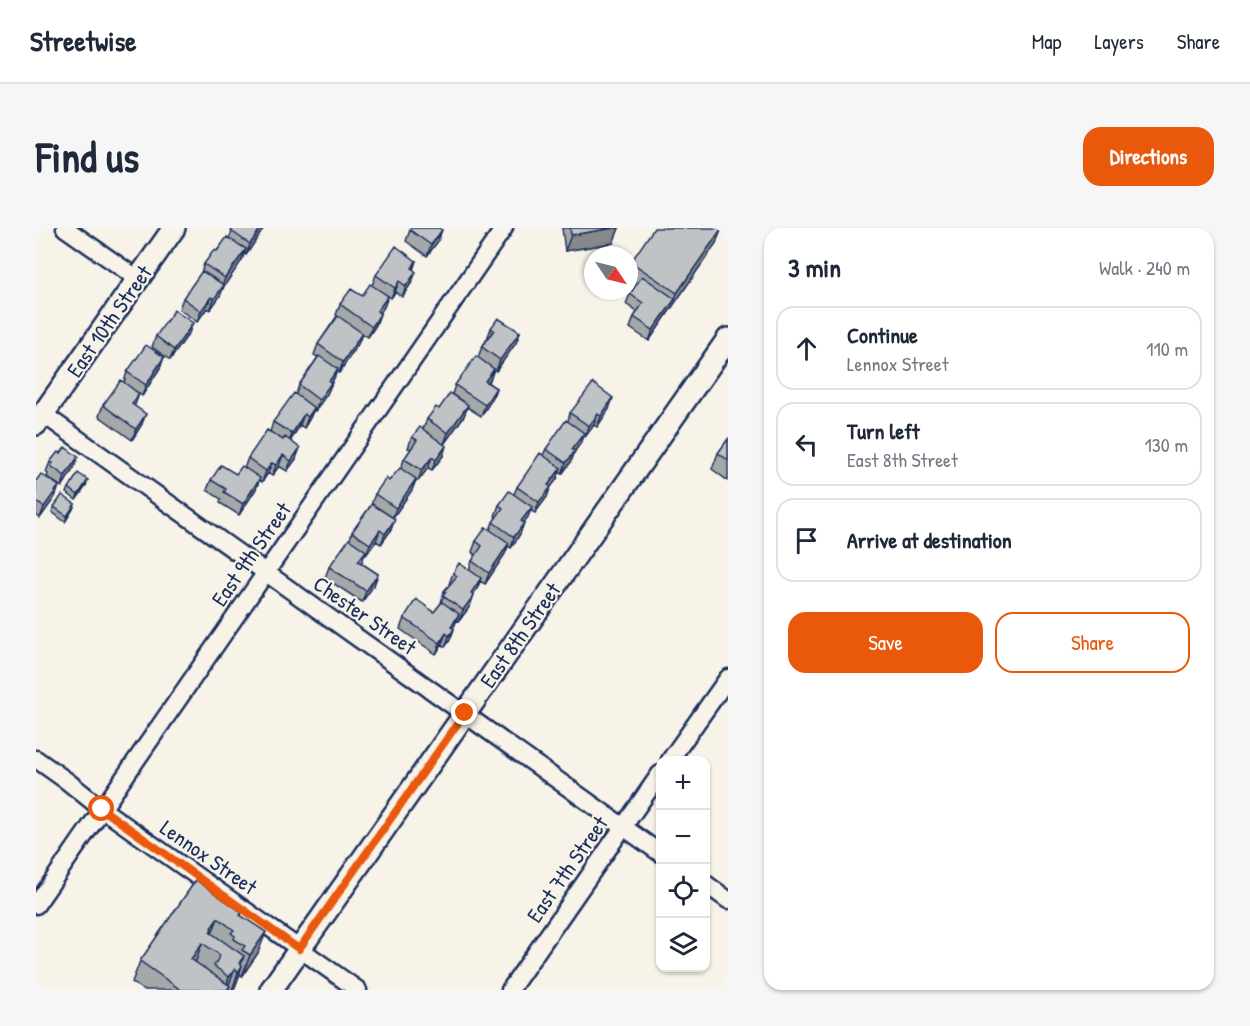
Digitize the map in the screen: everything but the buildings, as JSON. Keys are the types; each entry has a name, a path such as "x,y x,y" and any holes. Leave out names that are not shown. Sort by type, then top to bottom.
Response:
{"street":[{"path":"65,228 138,279"},
{"name":"East 10th Street","path":"40,419 174,228"},
{"name":"East 9th Street","path":"36,905 504,228"},
{"name":"East 8th Street","path":"271,990 728,339"},
{"name":"Chester Street","path":"40,419 266,572 656,850"},
{"path":"673,756 728,678"},
{"name":"Lennox Street","path":"36,759 102,809 358,990"},
{"name":"East 7th Street","path":"510,990 656,780"},
{"path":"710,887 728,900"}],"route":[{"path":"102,809 299,949 465,713"}]}
